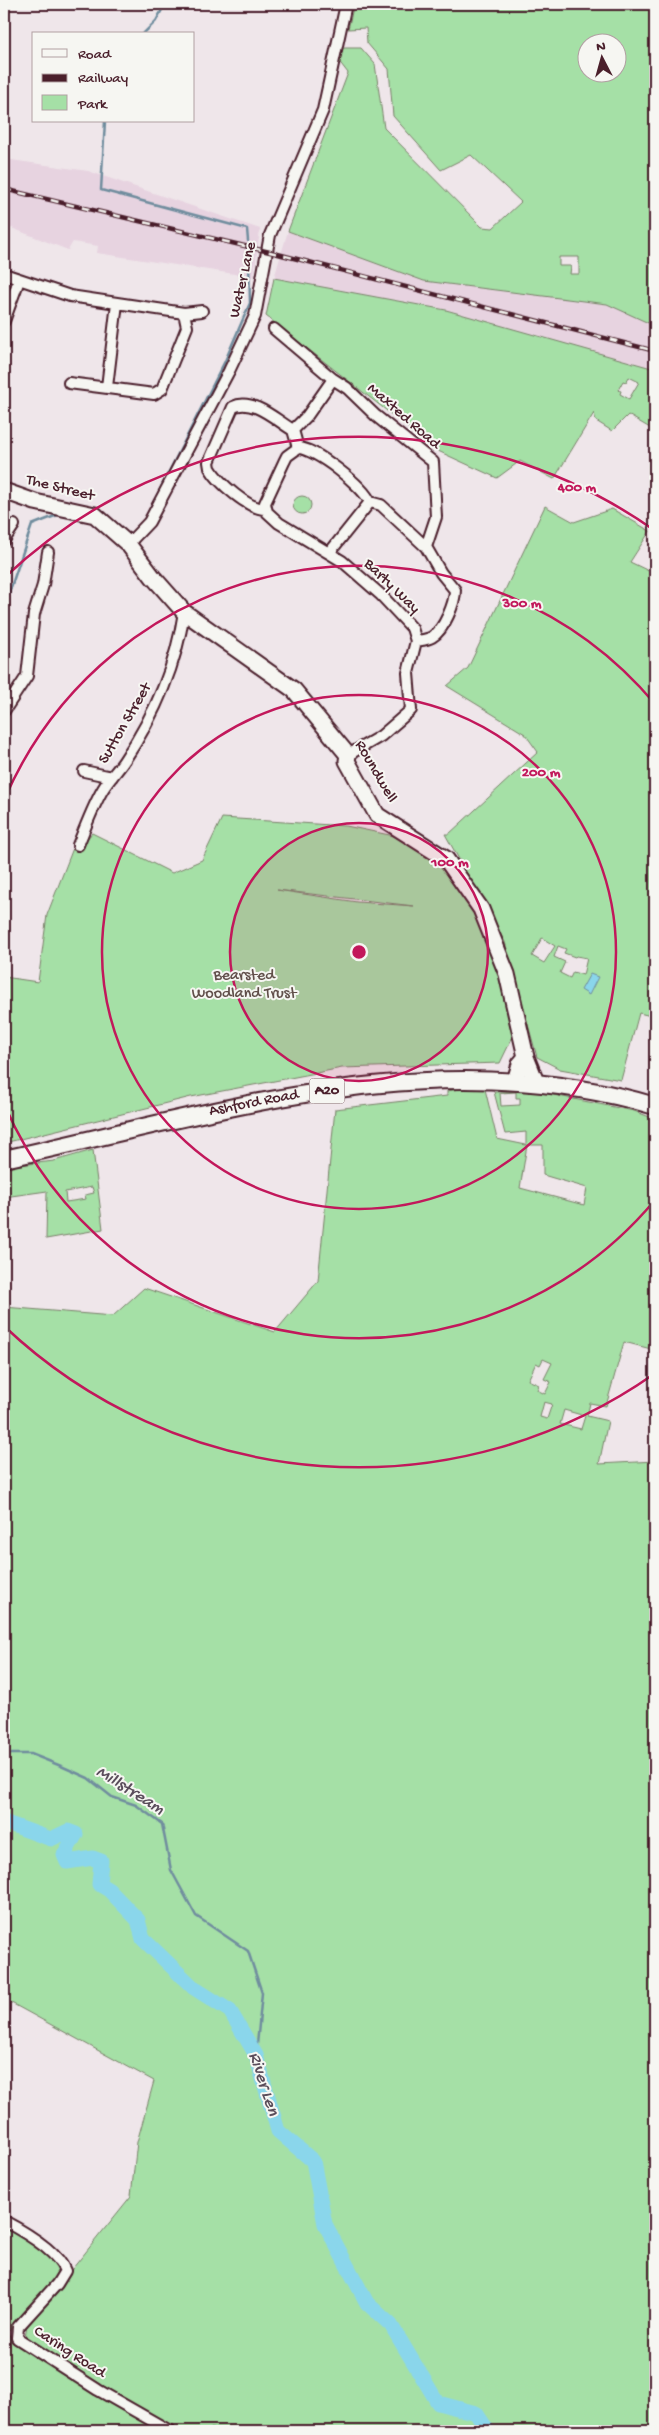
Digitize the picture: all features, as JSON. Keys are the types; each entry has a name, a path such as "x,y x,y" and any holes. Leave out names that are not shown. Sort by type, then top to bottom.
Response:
{"main road":[{"name":"Ashford Road","path":"4,1159 182,1117 304,1094 426,1080 487,1079 536,1082 591,1090 655,1106"}],"street":[{"name":"Water Lane","path":"128,544 150,522 217,394 254,316 270,235 323,110 346,4"},
{"path":"4,274 70,296 184,314 202,311"},
{"path":"4,321 19,280"},
{"path":"107,387 117,303"},
{"path":"69,383 154,394 162,389 188,328 184,314"},
{"name":"Maxted Road","path":"274,329 333,379 347,388 376,416 433,462 436,517 426,547"},
{"path":"293,430 307,416 333,379"},
{"path":"298,448 293,430 260,410 246,404 236,405 233,407 209,462 212,472 236,495 255,508 266,509 265,503 287,456 298,448 308,450 321,457 362,490 370,502 381,505 426,547 440,573 453,587 455,596 436,633 427,639 416,640"},
{"name":"The Street","path":"4,493 95,515 128,544"},
{"path":"330,552 370,502"},
{"name":"Barty Way","path":"266,509 271,517 279,523 330,552 400,613 412,628 416,640 408,673 411,710 381,736 348,755"},
{"path":"4,540 14,525"},
{"name":"Roundwell","path":"128,544 153,578 184,612 294,690 348,755 347,761 377,815 446,858 481,909 507,974 526,1057 536,1082"},
{"path":"6,703 27,676 34,614 43,585 48,552"},
{"name":"Sutton Street","path":"78,845 104,788 125,760 154,709 170,674 180,642 184,612"},
{"path":"84,771 112,777"},
{"path":"515,1081 520,1064 526,1057"},
{"name":"Caring Road","path":"4,2221 24,2232 46,2248 63,2266 65,2271 57,2284 18,2327 17,2338 98,2390 170,2431"}],"shaded area":[{"path":"4,159 88,171 260,229 254,277 97,253 98,246 73,242 68,250 4,225"},
{"path":"288,231 424,281 607,304 655,326 655,375 446,310 274,278"}],"green space":[{"path":"354,4 655,4 655,326 607,304 424,281 288,231 348,73 338,60 343,48 361,48 375,64 384,128 482,227 493,228 521,202 471,155 441,170 393,116 389,69 367,43 366,28 348,29","holes":["559,257 579,257 579,274 570,274 571,266 559,266"]},
{"path":"274,278 446,310 655,369 655,431 628,415 612,431 596,421 594,413 554,479 520,461 497,478 438,451 266,316","holes":["629,377 639,382 629,399 620,394 621,391 618,390 623,381 626,382"]},
{"path":"302,496 308,499 311,505 308,511 302,514 296,511 293,505 296,499"},
{"path":"545,506 574,522 612,509 650,531 630,562 655,574 655,1017 639,1013 621,1080 560,1069 537,1057 505,942 445,834 449,834 538,752 525,734 447,686 468,668","holes":["542,938 555,946 544,963 532,956","558,946 566,949 564,953 575,957 587,958 583,975 573,972 570,978 560,973 565,962 554,957"]},
{"name":"Bearsted Woodland Trust","path":"222,818 346,826 404,838 452,875 472,910 504,980 516,1030 500,1063 342,1068 191,1097 4,1143 4,977 38,982 47,915 75,843 81,846 92,833 172,873 202,860","holes":["277,890 414,906 357,902"]},
{"path":"484,1085 497,1139 526,1145 526,1132 505,1134 494,1092 533,1091 634,1111 655,1119 655,1350 624,1342 606,1406 590,1403 587,1416 608,1421 599,1464 655,1461 655,2431 215,2431 212,2428 208,2431 176,2431 25,2337 27,2325 131,2196 137,2142 154,2081 4,1999 4,1307 113,1316 144,1288 275,1332 318,1281 335,1109 447,1096 447,1091","holes":["516,1092 516,1098 520,1098 520,1105 501,1106 500,1093","527,1145 543,1145 543,1175 587,1188 584,1205 520,1188","543,1359 552,1363 544,1379 551,1382 545,1394 537,1390 539,1385 528,1380 536,1363 540,1365","544,1402 552,1404 547,1419 540,1417","564,1410 585,1416 581,1429 560,1424"]},
{"path":"93,1150 103,1229 46,1239 47,1191 4,1197 4,1167 54,1161","holes":["92,1187 94,1193 85,1195 86,1199 66,1202 65,1192"]},
{"path":"4,2225 20,2233 63,2270 8,2332 11,2339 158,2431 4,2431"}],"water":[{"path":"590,974 598,977 589,995 581,990"}],"waterway":[{"path":"145,32 156,21 165,4"},
{"path":"105,122 101,190 247,229 248,241"},
{"path":"149,511 225,361 250,303 249,261"},
{"path":"4,608 32,525 60,514"},
{"name":"Millstream","path":"4,1754 31,1754 61,1766 88,1778 112,1797 136,1805 162,1824 171,1870 196,1916 248,1951 262,1993 256,2055"},
{"name":"River Len","path":"4,1822 51,1839 68,1831 76,1834 64,1855 67,1862 93,1858 101,1861 99,1884 109,1890 138,1920 143,1939 194,1988 230,2011 256,2055 278,2131 313,2161 325,2224 367,2303 391,2325 438,2403 476,2413 488,2431"}],"railway":[{"path":"4,189 274,253 655,351"}]}
